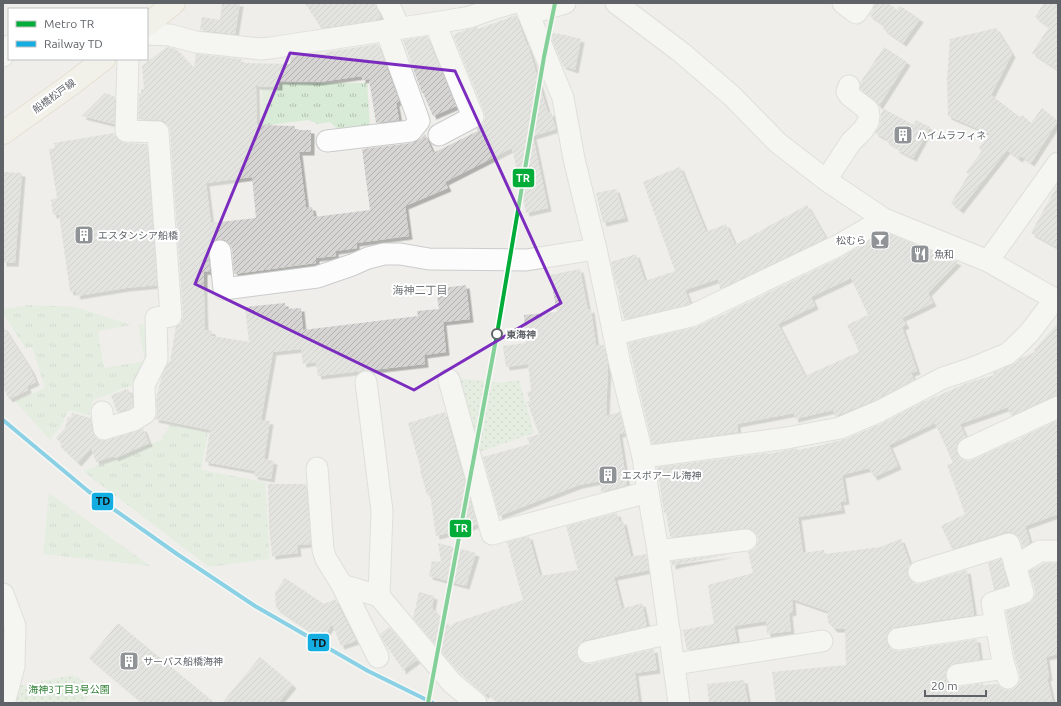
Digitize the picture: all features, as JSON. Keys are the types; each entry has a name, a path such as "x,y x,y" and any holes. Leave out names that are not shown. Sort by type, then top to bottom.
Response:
{"main road":[{"path":"148,24 174,3"},
{"name":"船橋松戸線","path":"3,133 74,83 103,60"}],"street":[{"path":"327,141 411,131 419,121 392,29 392,9 387,3"},
{"path":"148,34 170,35 196,42 270,48 470,17 492,9 564,3"},
{"path":"842,3 856,13 863,3"},
{"path":"618,4 682,53 732,96 778,143 826,180 884,219 988,261 1057,300 1030,332 1006,354 944,378 880,411 840,428 787,438 652,456"},
{"path":"522,7 563,98 574,159 596,249 614,334 652,456 648,492 675,664 679,703"},
{"path":"435,23 473,117 439,135"},
{"path":"102,412 104,429 134,420 145,413 144,385 157,359 163,317 158,132 126,131 128,60"},
{"path":"826,180 851,142 863,130 868,122 868,110 847,92 849,86"},
{"path":"988,261 1058,163"},
{"path":"614,334 691,316 836,246 884,219"},
{"path":"220,251 224,289 317,277 368,258 384,254 400,254 429,259 526,260 596,249"},
{"path":"449,380 492,534 648,492"},
{"path":"366,382 382,512 379,596"},
{"path":"968,449 1058,407"},
{"path":"317,468 323,550 326,559 342,585 378,657"},
{"path":"658,552 746,540"},
{"path":"919,572 1009,544 1023,593 992,604 1006,673 956,675"},
{"path":"1015,566 1040,551 1058,551"},
{"path":"342,585 379,596 452,683 476,703"},
{"path":"3,594 15,626 14,666 5,700 3,702"},
{"path":"898,639 996,624"},
{"path":"588,652 670,633"},
{"path":"675,664 822,641"}],"highlighted area":[{"path":"290,53 455,71 561,303 414,390 195,284"}],"green space":[{"path":"280,83 367,83 370,127 339,131 330,122 318,124 308,120 261,126 262,88 280,89"},
{"path":"30,305 76,307 131,325 98,331 104,368 145,361 138,324 144,325 149,329 148,362 136,384 97,398 93,401 89,415 68,410 61,426 50,440 15,401 45,388 32,347 26,349 3,313 3,309"},
{"path":"458,378 502,383 519,380 534,433 479,452"},
{"path":"170,425 208,432 201,470 265,482 270,559 209,567 83,471 161,440"},
{"path":"49,493 150,566 43,554"},
{"name":"海神3丁目3号公園","path":"73,675 94,688 84,703 21,703 13,701 19,686"}],"building":[{"path":"222,3 240,3 235,34 200,30 202,17 220,20"},
{"path":"305,3 375,3 381,17 377,20 321,28"},
{"path":"875,3 888,3 897,10 900,6 920,19 903,43 883,29 885,26 869,15 873,10"},
{"path":"1044,3 1058,3 1058,70 1032,53 1049,27 1035,17"},
{"path":"516,15 528,45 548,113 551,112 556,129 533,136 548,208 526,213 512,148 445,182 448,188 405,206 409,236 356,243 357,248 335,251 336,256 316,258 316,263 234,274 230,244 225,240 219,239 213,242 209,246 208,252 210,272 204,271 205,330 212,331 212,336 249,342 245,307 285,303 286,309 301,308 303,330 418,316 417,311 439,309 436,289 466,285 470,319 443,322 446,352 424,355 425,364 318,376 316,362 303,364 301,349 273,352 261,420 270,421 264,459 274,461 271,479 254,476 255,471 205,462 210,430 155,419 157,413 156,399 162,375 168,362 170,362 176,326 181,324 183,315 170,131 168,125 164,121 138,119 139,94 141,94 141,89 144,89 142,66 167,47 176,49 194,68 196,54 241,59 242,63 290,64 291,57 310,54 326,54 326,52 378,44 399,101 396,103 399,120 376,123 369,79 362,80 362,76 319,82 279,81 279,87 256,86 257,125 295,126 295,130 311,130 311,152 299,152 306,208 312,207 314,217 370,210 362,149 412,143 420,139 425,134 433,153 478,131 477,129 483,124 485,119 484,112 453,35 477,27 478,29","holes":["252,177 256,218 211,223 206,183"]},
{"path":"996,28 1012,54 991,95 1020,117 1022,115 1031,123 1042,108 1058,121 1031,163 1021,156 1019,159 1007,150 960,210 951,203 969,174 966,172 982,151 979,148 990,134 948,116 947,79 950,39"},
{"path":"553,33 581,39 575,70 563,66 551,38"},
{"path":"427,36 456,106 433,116 422,93 403,40"},
{"path":"884,47 907,62 879,106 860,89 860,83"},
{"path":"105,93 115,97 114,124 82,116"},
{"name":"ハイムラフィネ","path":"884,109 914,125 916,120 930,127 913,158 896,149 897,148 885,140 886,139 875,133 880,124 881,114"},
{"path":"114,133 120,141 126,143 147,144 157,285 126,288 77,296 76,291 70,292 59,214 53,215 51,200 57,198 49,149 55,148 54,143"},
{"path":"680,167 706,232 726,224 735,245 807,205 826,238 720,289 718,279 685,290 690,303 687,305 624,319 618,295 620,295 614,278 611,262 636,254 645,281 675,271 643,182"},
{"path":"3,172 22,173 15,263 3,263"},
{"path":"1058,184 1058,248 1031,233"},
{"path":"616,189 625,218 603,223 596,193"},
{"path":"885,232 958,262 928,293 933,303 902,318 906,325 902,327 917,371 911,373 914,380 875,400 835,417 833,410 795,419 794,413 737,424 738,432 652,444 628,343 696,327 726,314 842,257","holes":["851,278 868,315 847,325 859,352 805,376 778,324 815,306 811,297"]},
{"path":"580,269 588,310 591,309 596,345 604,345 608,365 606,416 620,412 625,433 619,434 627,485 601,492 600,481 579,485 499,516 483,457 530,444 527,438 539,434 527,402 530,401 527,392 531,391 528,364 506,367 503,346 526,343 524,315 557,312 550,275"},
{"path":"1058,323 1058,395 1011,416 1008,407 960,424 966,437 958,442 956,448 957,454 961,459 967,461 973,460 1021,439 1020,438 1058,420 1058,514 1025,526 1030,543 1022,548 1021,541 1017,535 1011,532 1006,532 952,549 941,526 965,514 947,465 953,463 935,423 889,445 898,466 874,477 869,468 842,475 846,501 840,502 842,510 798,517 803,553 824,550 825,554 880,547 901,539 910,564 907,570 908,576 911,581 916,584 967,570 974,615 896,627 890,630 886,640 888,646 893,650 899,651 977,639 980,660 955,663 949,666 946,670 945,677 948,683 953,686 959,687 983,683 983,685 998,684 1006,690 1017,686 1020,680 1020,675 1015,659 1006,611 1027,604 1032,601 1035,596 1035,590 1029,571 1045,563 1058,563 1058,654 1046,657 1049,677 1047,678 1053,703 776,703 772,672 846,665 845,629 834,629 828,622 827,611 792,599 793,612 789,613 791,631 767,634 766,621 734,626 737,641 687,650 683,630 714,624 708,585 753,573 748,552 754,549 757,545 758,538 756,533 751,529 745,528 670,537 666,513 664,513 657,467 768,454 797,448 797,450 845,439 885,422 921,403 967,383 994,375 993,373 1035,352 1034,350"},
{"path":"3,326 31,370 36,382 27,386 28,390 9,399 3,387"},
{"path":"128,389 133,400 133,407 117,412 111,395"},
{"path":"445,412 477,524 468,528 436,536 430,494 427,495 408,423"},
{"path":"72,413 91,418 92,430 95,436 100,440 107,440 143,428 149,443 115,458 114,456 96,462 91,448 78,463 60,446 62,444 56,438 65,428 68,417 71,418"},
{"path":"268,484 306,484 311,544 297,545 298,553 272,556 269,526"},
{"path":"617,513 619,522 623,521 631,557 646,554 649,570 614,577 622,609 642,603 647,626 585,640 577,648 576,654 584,663 590,664 654,649 657,670 635,673 639,703 498,703 487,693 485,695 456,669 413,618 419,592 434,596 432,608 450,627 454,623 523,600 507,542 529,536 540,576 578,570 566,526"},
{"path":"438,543 476,553 466,586 429,576 432,561 441,562"},
{"path":"731,554 679,564 672,566 672,561"},
{"path":"1001,559 1008,585 994,590 988,563"},
{"path":"285,578 324,604 335,599 356,641 341,646 332,624 322,639 276,608 275,593"},
{"name":"サーパス船橋海神","path":"118,623 215,703 143,703 121,685 89,658"},
{"path":"389,627 417,660 402,671 402,668 383,641 380,634"},
{"name":"サーパス船橋海神","path":"260,657 293,685 278,703 222,703"},
{"path":"744,680 748,703 709,703 707,684"}],"metro line":[{"name":"TR","path":"428,703 497,334 544,57 555,3"}],"rail line":[{"name":"TD","path":"3,420 88,491 177,554 255,606 368,671 433,703"}],"place":[{"name":"ハイムラフィネ","path":"903,135"},
{"name":"エスタンシア船橋","path":"84,235"},
{"name":"松むら","path":"880,240"},
{"name":"魚和","path":"920,254"},
{"name":"東海神","path":"497,334"},
{"name":"エスポアール海神","path":"608,475"},
{"name":"サーパス船橋海神","path":"129,661"}],"district":[{"name":"海神二丁目","path":"420,290"}]}
